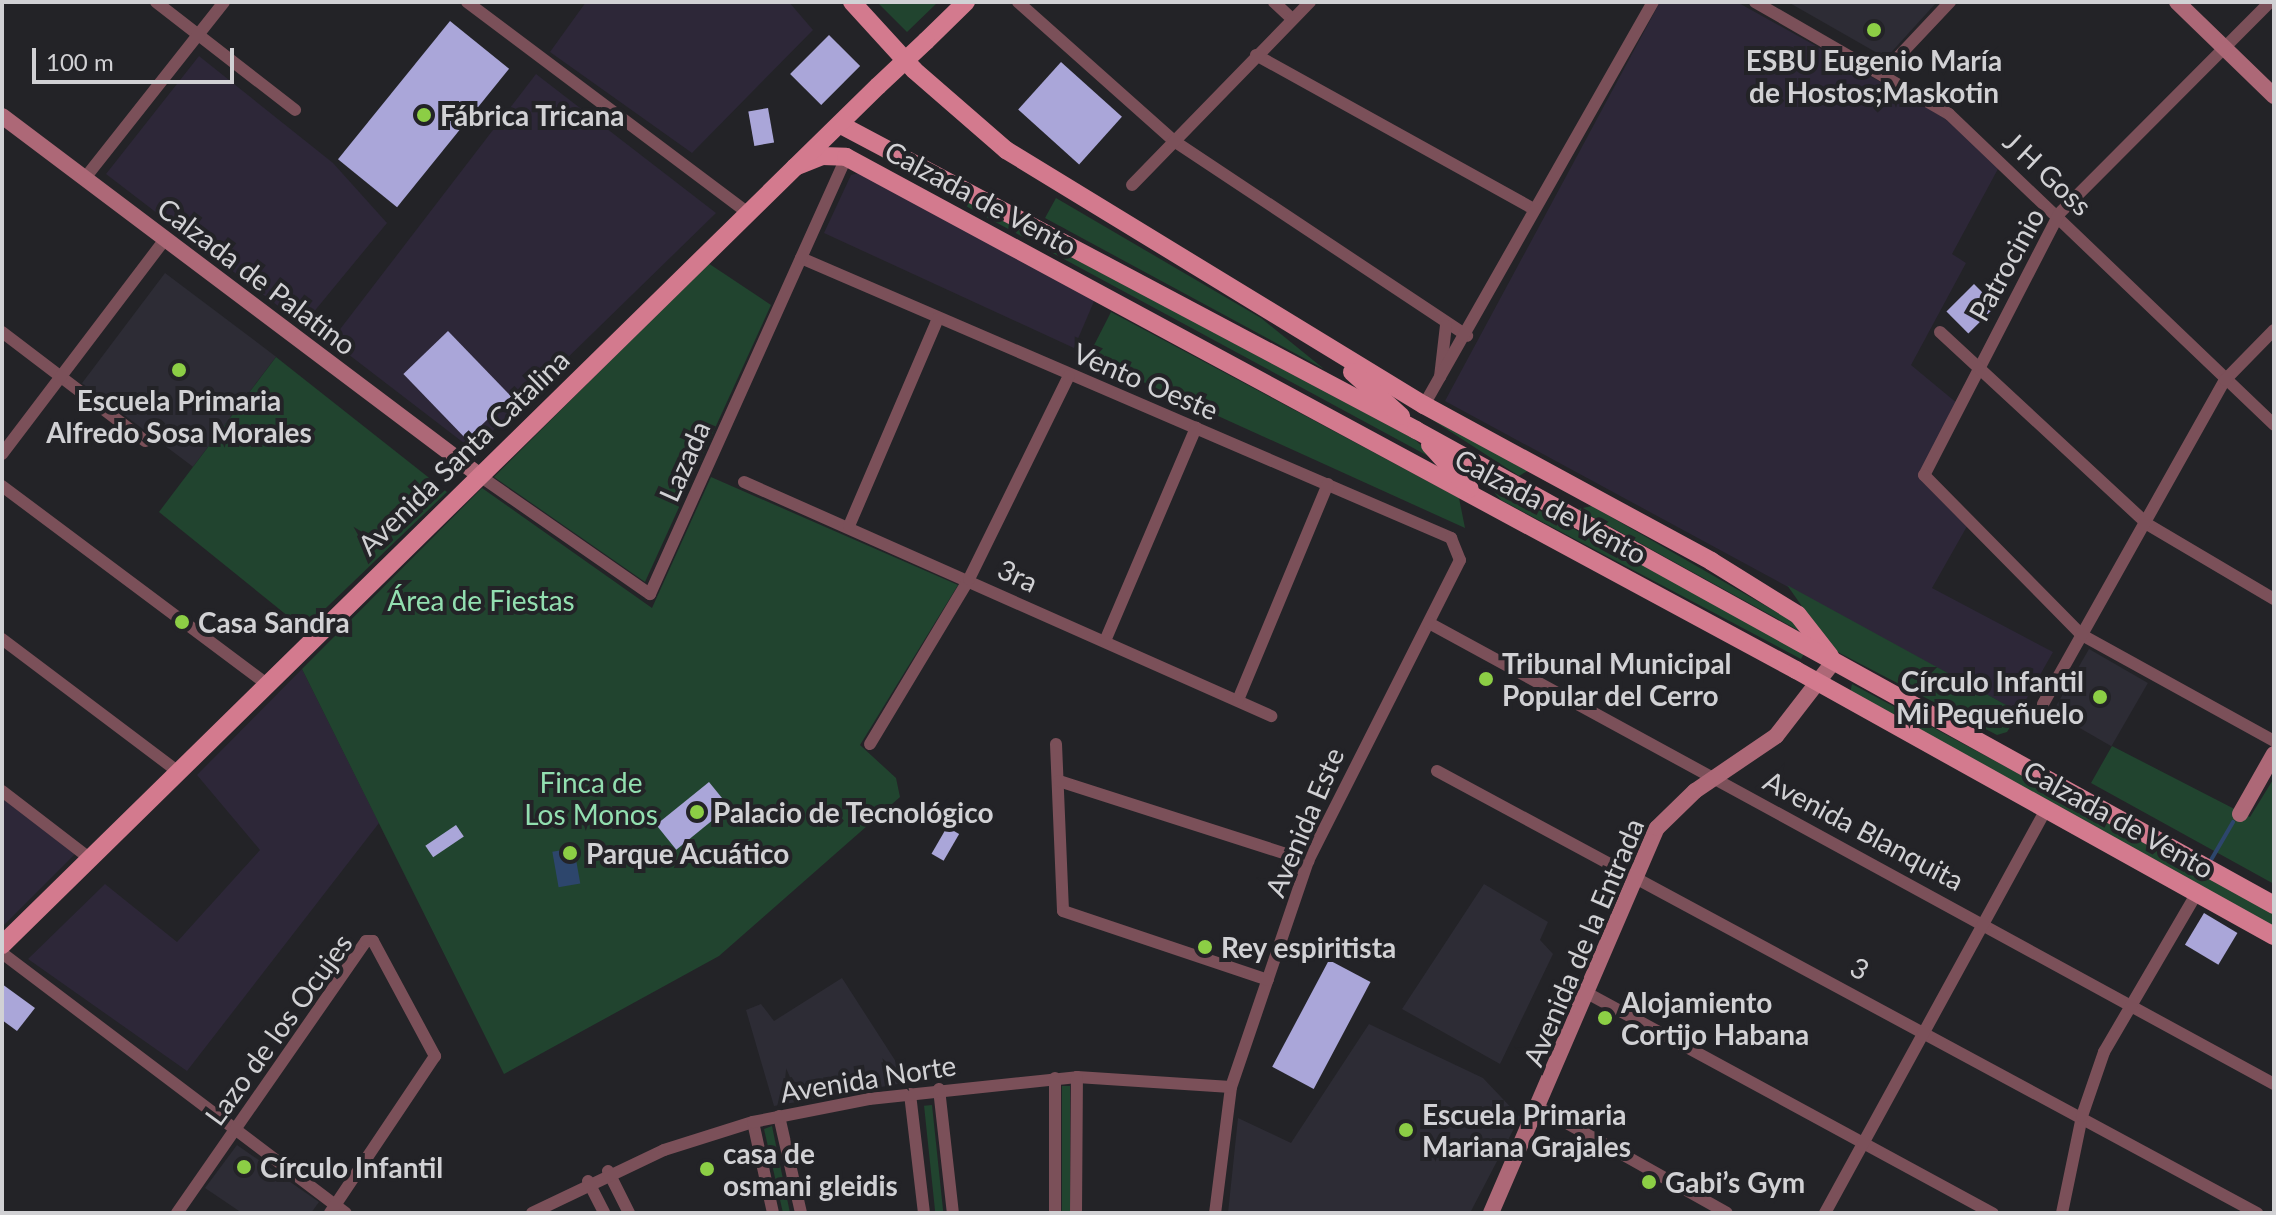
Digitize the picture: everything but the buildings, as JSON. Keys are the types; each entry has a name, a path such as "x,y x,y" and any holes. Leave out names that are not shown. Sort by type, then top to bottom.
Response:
{"main road":[{"name":"Avenida Santa Catalina","path":"2,945 264,682 966,2"},
{"name":"Calzada de Vento","path":"856,5 955,109 1006,150 1424,405 1785,607 1834,661"},
{"name":"Calzada de Vento","path":"841,125 1416,430 2274,905"},
{"path":"841,125 838,137 846,157"},
{"name":"Calzada de Vento","path":"795,167 822,156 846,157 1820,684 2274,936"},
{"path":"1273,312 1416,430 1478,498"}],"street":[{"path":"156,2 295,110"},
{"path":"85,178 224,2"},
{"path":"467,2 747,212"},
{"path":"1018,2 1174,141 1446,325 1467,336"},
{"path":"1274,2 1292,19"},
{"path":"1132,185 1310,2"},
{"path":"1424,405 1467,336 1534,209 1651,6 1637,2"},
{"name":"J H Goss","path":"1755,2 1883,73 1949,114 2059,214 2274,425"},
{"path":"1883,73 1950,2"},
{"path":"2177,2 2274,96"},
{"name":"Patrocinio","path":"2082,635 1924,475 1976,367 2059,214 2270,2"},
{"path":"1256,55 1534,209"},
{"name":"Calzada de Palatino","path":"2,116 480,476"},
{"name":"Lazada","path":"480,476 650,594 846,157"},
{"path":"2,454 166,238"},
{"name":"Vento Oeste","path":"801,258 1451,538 1460,560"},
{"path":"849,526 938,318"},
{"path":"1439,383 1446,325"},
{"path":"2043,704 2147,524 2225,380 2274,330"},
{"path":"2,332 145,441"},
{"path":"1940,332 2147,524 2274,599"},
{"path":"870,744 969,579 1069,376"},
{"path":"1105,641 1196,428"},
{"name":"3ra","path":"744,482 969,579 1271,716"},
{"path":"1238,700 1328,484"},
{"path":"2,486 264,682"},
{"name":"Avenida Este","path":"1215,1213 1231,1087 1308,861 1460,560"},
{"name":"Avenida Blanquita","path":"1429,623 1984,922 2274,1084"},
{"path":"2082,635 2274,741"},
{"path":"2,639 176,770"},
{"name":"Avenida de la Entrada","path":"1491,1213 1540,1108 1637,875 1671,809 1776,736 1820,684 1834,661"},
{"path":"1056,744 1063,911 1268,980"},
{"path":"2240,814 2274,754"},
{"name":"3","path":"1437,771 1637,875 2257,1213"},
{"path":"1059,781 1308,861"},
{"path":"2,791 89,858"},
{"path":"1825,1213 2045,811"},
{"path":"2062,1213 2082,1116 2104,1052 2197,893"},
{"name":"Lazo de los Ocujes","path":"177,1213 366,941 377,943 435,1056 337,1210"},
{"path":"2,953 337,1210"},
{"path":"1587,993 1993,1213"},
{"path":"1076,1213 1077,1077"},
{"path":"1055,1078 1055,1213"},
{"name":"Avenida Norte","path":"532,1213 608,1171 779,1116 939,1089 1055,1078 1231,1087"},
{"path":"939,1089 953,1213"},
{"path":"910,1094 924,1213"},
{"path":"1540,1108 1727,1213"},
{"path":"779,1116 801,1213"},
{"path":"753,1122 773,1213"},
{"path":"608,1171 629,1213"},
{"path":"588,1181 604,1213"}],"shaded area":[{"path":"586,2 789,2 813,30 692,153 550,52"},
{"path":"1660,2 1737,2 1945,118 1999,167 1952,254 1966,263 1911,365 1958,404 1925,475 1970,521 1932,588 2053,652 2019,712 1445,401"},
{"name":"ESBU Eugenio María de Hostos;Maskotin","path":"1788,2 1935,2 1936,3 1886,58"},
{"path":"199,56 333,163 387,223 303,325 106,174"},
{"path":"536,74 716,213 473,450 331,341"},
{"path":"859,173 1095,299 1074,348 824,233 851,175"},
{"name":"Escuela Primaria Alfredo Sosa Morales","path":"165,273 276,357 193,467 82,383"},
{"name":"Círculo Infantil Mi Pequeñuelo","path":"2089,649 2148,683 2111,746 2052,712"},
{"path":"302,669 379,823 187,1071 28,959 105,884 177,942 260,850 197,775"},
{"path":"2,798 75,854 2,927"},
{"path":"1484,884 1548,922 1540,940 1553,954 1500,1064 1402,1009"},
{"path":"842,978 909,1082 774,1106 746,1010 761,1004 774,1021"},
{"name":"Escuela Primaria Mariana Grajales","path":"1369,1024 1483,1078 1520,1117 1470,1213 1228,1213 1238,1118 1291,1143"},
{"name":"Círculo Infantil","path":"237,1145 319,1202 311,1213 242,1213 205,1188"}],"green space":[{"path":"877,2 938,2 907,32"},
{"path":"879,155 1414,439 1441,463 890,165"},
{"path":"1056,198 1261,318 1324,369 1045,218"},
{"path":"708,263 771,305 645,582 494,477"},
{"path":"1111,312 1459,498 1465,528 1088,357"},
{"path":"276,357 447,492 304,629 159,512"},
{"path":"1417,410 1529,470 1519,476"},
{"name":"Finca de Los Monos","path":"711,477 958,585 860,745 896,778 900,797 719,956 504,1074 302,669 482,488 652,608"},
{"path":"1484,481 1805,652 1801,659 1501,500"},
{"path":"1592,506 1794,622 1805,634 1578,509"},
{"path":"1787,585 2019,712 2007,732 1997,735 1832,649"},
{"path":"1852,684 2274,911 2274,927 1850,693"},
{"path":"2112,746 2250,817 2274,778 2274,884 2091,783"},
{"path":"1062,1086 1070,1086 1070,1213 1062,1213"},
{"path":"932,1105 943,1213 935,1213 924,1106"},
{"path":"772,1126 790,1213 783,1213 764,1129"}],"water":[{"path":"574,848 580,883 559,887 552,852"}],"waterway":[{"path":"2211,860 2233,822"}],"place":[{"name":"ESBU Eugenio María de Hostos;Maskotin","path":"1874,30"},
{"name":"Fábrica Tricana","path":"424,115"},
{"name":"Escuela Primaria Alfredo Sosa Morales","path":"179,370"},
{"name":"Casa Sandra","path":"182,622"},
{"name":"Tribunal Municipal Popular del Cerro","path":"1486,679"},
{"name":"Círculo Infantil Mi Pequeñuelo","path":"2100,697"},
{"name":"Palacio de Tecnológico","path":"697,812"},
{"name":"Parque Acuático","path":"570,853"},
{"name":"Rey espiritista","path":"1205,947"},
{"name":"Alojamiento Cortijo Habana","path":"1605,1018"},
{"name":"Escuela Primaria Mariana Grajales","path":"1406,1130"},
{"name":"Círculo Infantil","path":"244,1167"},
{"name":"casa de osmani gleidis","path":"707,1169"},
{"name":"Gabi’s Gym","path":"1649,1182"}],"park label":[{"name":"Área de Fiestas","path":"481,600"}]}
